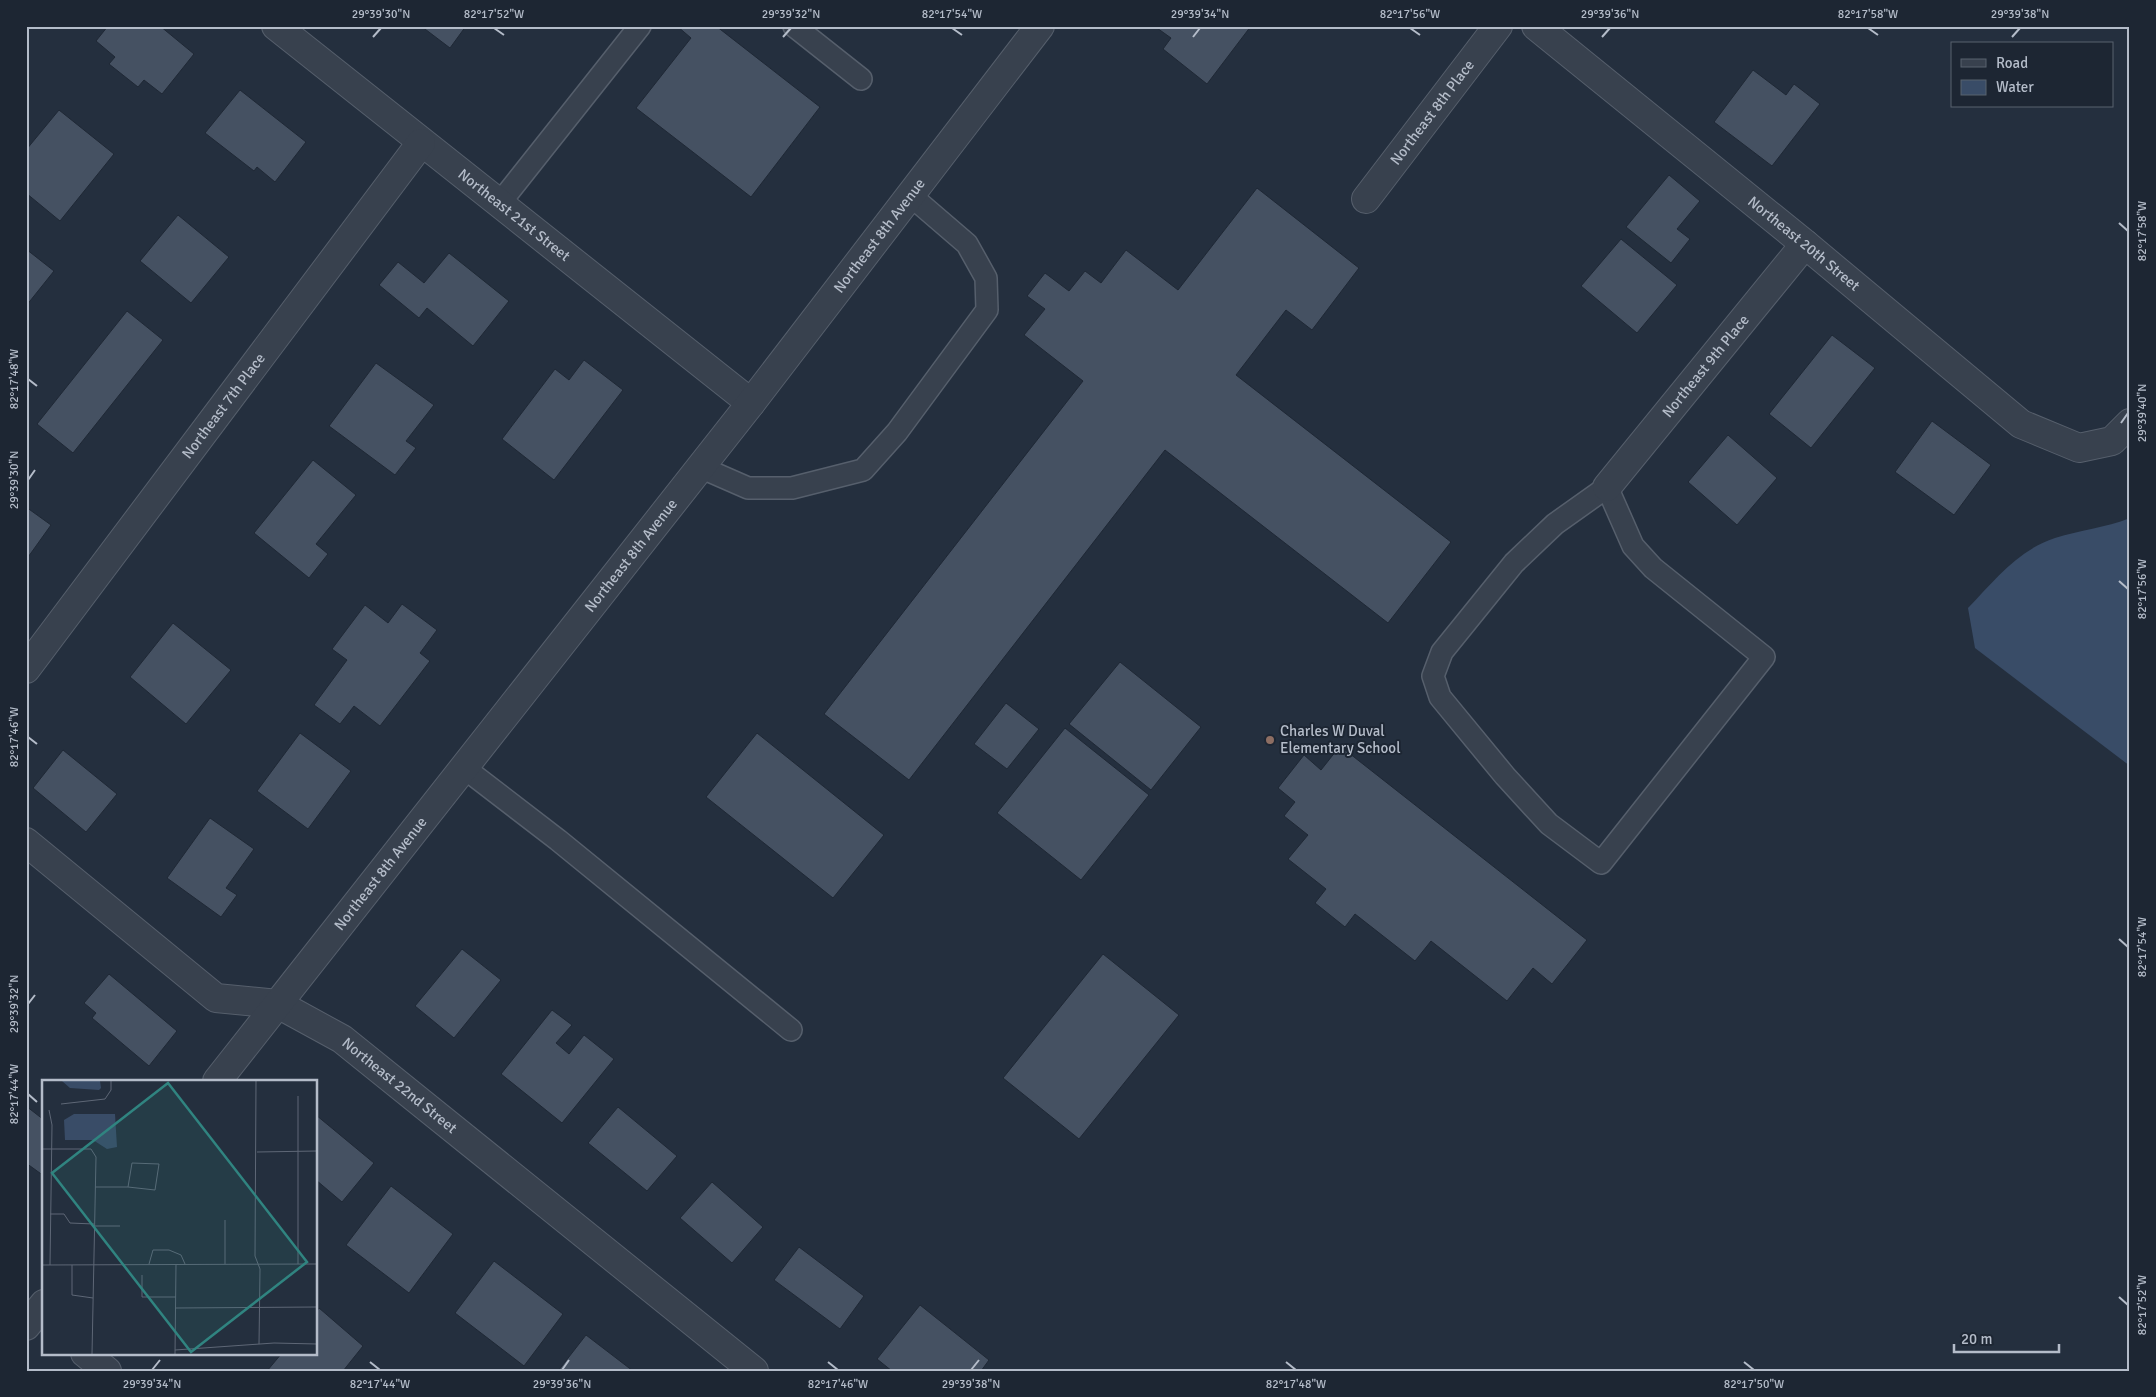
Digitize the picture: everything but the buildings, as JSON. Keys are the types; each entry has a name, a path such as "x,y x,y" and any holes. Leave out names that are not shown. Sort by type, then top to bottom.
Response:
{"street":[{"name":"Northeast 21st Street","path":"276,26 421,143 751,403"},
{"name":"Northeast 8th Avenue","path":"218,1080 751,403 1040,26"},
{"name":"Northeast 8th Place","path":"1366,199 1498,26"},
{"name":"Northeast 20th Street","path":"1536,26 1805,244 2021,424 2079,448 2112,441 2130,423"},
{"name":"Northeast 7th Place","path":"26,669 421,143"},
{"name":"Northeast 9th Place","path":"1607,487 1805,244"},
{"name":"Northeast 22nd Street","path":"26,842 216,998 278,1004 342,1040 754,1371"},
{"path":"86,1354 107,1371"}],"lane":[{"path":"499,204 640,26"},
{"path":"794,26 861,79"},
{"path":"700,467 748,488 792,488 863,470 897,432 986,310 986,278 967,244 910,196"},
{"path":"1607,487 1633,546 1653,568 1764,657 1601,862 1549,824 1504,776 1440,697 1433,676 1442,652 1514,563 1555,524 1607,487"},
{"path":"464,768 558,840 791,1030"}],"water":[{"path":"2130,518 2130,766 1975,648 1968,608 2007,567 2029,550 2064,535"}],"place":[{"name":"Charles W Duval Elementary School","path":"1270,740"}]}
